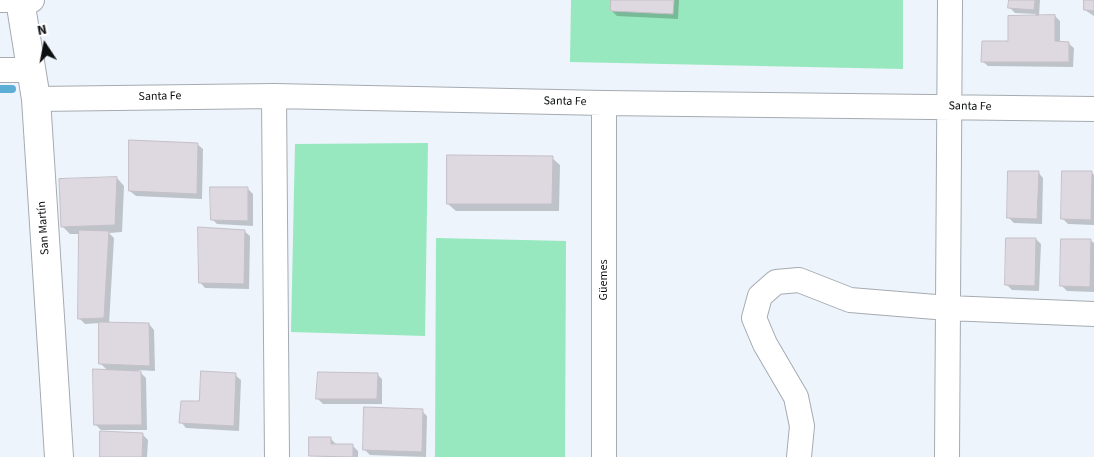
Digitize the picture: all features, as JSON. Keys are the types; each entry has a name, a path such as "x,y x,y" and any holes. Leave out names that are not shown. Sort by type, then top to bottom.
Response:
{"street":[{"path":"0,0 32,0"},
{"name":"San Martín","path":"20,0 36,99 59,457"},
{"path":"947,457 950,0"},
{"path":"0,70 32,70"},
{"path":"274,96 277,457"},
{"name":"Santa Fe","path":"36,99 274,96 604,103 949,105 1094,109"},
{"name":"Güemes","path":"604,103 604,457"},
{"path":"799,457 802,426 796,397 765,344 754,318 760,296 776,282 799,280 850,300 948,308 1094,314"}],"green space":[{"path":"571,0 903,0 903,69 570,62"},
{"path":"428,143 425,336 291,332 295,144"},
{"path":"436,238 566,241 565,457 435,457"}],"building":[{"path":"611,0 674,0 673,14 611,11"},
{"path":"1009,0 1035,0 1034,10 1008,8"},
{"path":"1084,0 1094,0 1094,11 1084,10"},
{"path":"1055,15 1055,41 1069,42 1069,62 981,62 982,41 1008,41 1008,16"},
{"path":"129,140 198,143 197,194 129,191"},
{"path":"447,155 553,156 552,204 447,204"},
{"path":"1008,171 1039,171 1037,219 1007,218"},
{"path":"1062,171 1092,171 1091,220 1061,219"},
{"path":"117,177 115,225 61,227 59,179"},
{"path":"210,187 248,187 248,221 211,220"},
{"path":"198,227 245,230 244,284 199,283"},
{"path":"79,230 109,231 104,318 78,319"},
{"path":"1006,238 1036,238 1035,286 1005,285"},
{"path":"1061,239 1091,239 1090,287 1060,286"},
{"path":"99,322 149,323 150,366 99,364"},
{"path":"93,369 141,371 142,425 94,425"},
{"path":"201,371 236,373 234,426 179,423 181,401 199,401"},
{"path":"318,372 378,373 377,399 316,399"},
{"path":"364,407 423,409 422,452 363,450"},
{"path":"100,431 143,433 142,457 100,457"},
{"path":"309,437 331,437 331,444 353,444 353,457 309,456"}],"waterway":[{"path":"0,89 12,89"}]}
